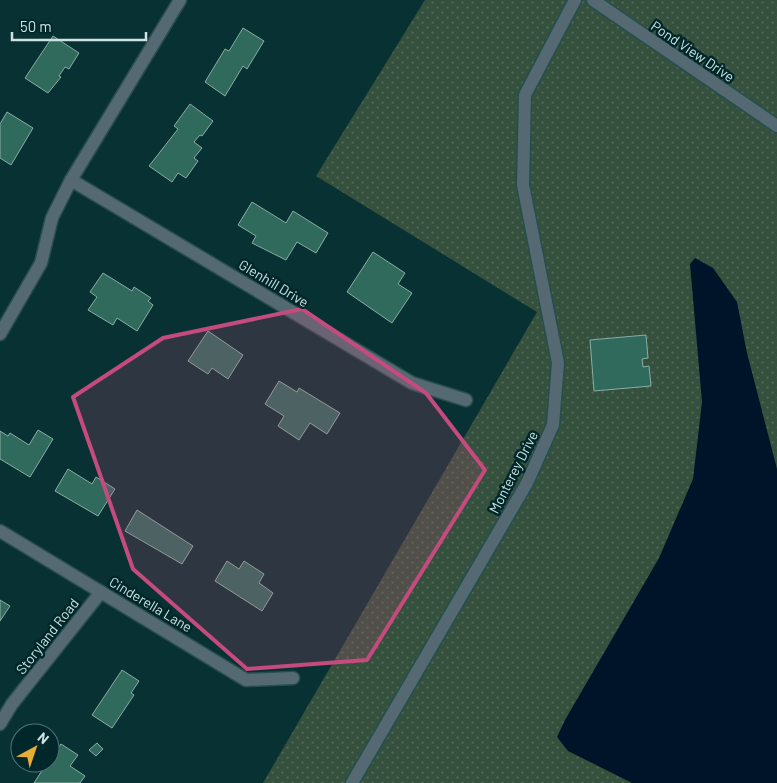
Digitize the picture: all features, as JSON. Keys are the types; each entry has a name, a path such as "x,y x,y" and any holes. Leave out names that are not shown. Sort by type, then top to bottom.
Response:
{"street":[{"path":"0,334 40,263 52,218 71,180 180,0"},
{"name":"Monterey Drive","path":"352,783 527,483 553,426 558,363 522,185 525,95 575,0"},
{"name":"Pond View Drive","path":"593,0 777,126"},
{"name":"Glenhill Drive","path":"71,180 412,382 466,400"},
{"name":"Cinderella Lane","path":"0,531 246,680 293,678"},
{"name":"Storyland Road","path":"0,724 12,704 101,592"}],"highlighted area":[{"path":"302,309 426,393 485,470 367,660 247,669 133,569 73,397 163,338"}],"green space":[{"path":"425,0 777,0 777,783 263,783 537,312 316,176"}],"water":[{"path":"695,258 713,268 737,302 747,353 777,469 777,783 632,783 568,751 557,737 659,558 693,479 702,402 690,264"}],"building":[{"path":"243,28 264,41 247,69 243,66 225,96 205,82 225,49 229,51"},
{"path":"53,36 79,53 69,69 65,67 59,76 61,77 48,93 25,78"},
{"path":"190,104 213,121 202,136 200,135 194,142 202,148 194,158 198,161 186,178 178,173 172,182 149,166 178,129 174,126"},
{"path":"7,112 33,128 11,165 0,158 0,124"},
{"path":"252,202 286,223 293,211 328,233 316,253 297,242 286,260 252,243 256,236 238,225"},
{"path":"373,252 405,273 398,284 412,293 392,323 347,292"},
{"path":"103,273 132,291 134,287 151,298 148,301 153,305 137,331 117,318 113,325 88,310 97,297 90,292"},
{"path":"208,331 243,355 228,379 212,368 208,374 188,361"},
{"path":"646,335 648,358 642,359 643,367 649,366 651,386 594,391 590,340"},
{"path":"279,381 297,392 299,388 340,413 327,434 310,423 299,440 278,426 284,416 265,404"},
{"path":"38,430 53,439 30,477 0,459 0,431 8,436 10,433 29,445"},
{"path":"68,469 92,484 96,477 115,489 98,516 55,491"},
{"path":"137,510 193,546 182,564 125,531"},
{"path":"227,561 239,569 244,561 264,574 259,583 273,593 262,611 215,581"},
{"path":"0,600 10,606 0,621"},
{"path":"122,670 139,681 131,693 134,695 112,728 92,715"},
{"path":"97,743 103,749 96,756 89,750"},
{"path":"61,744 78,755 70,766 85,776 80,783 34,783 40,773 60,773"}]}
